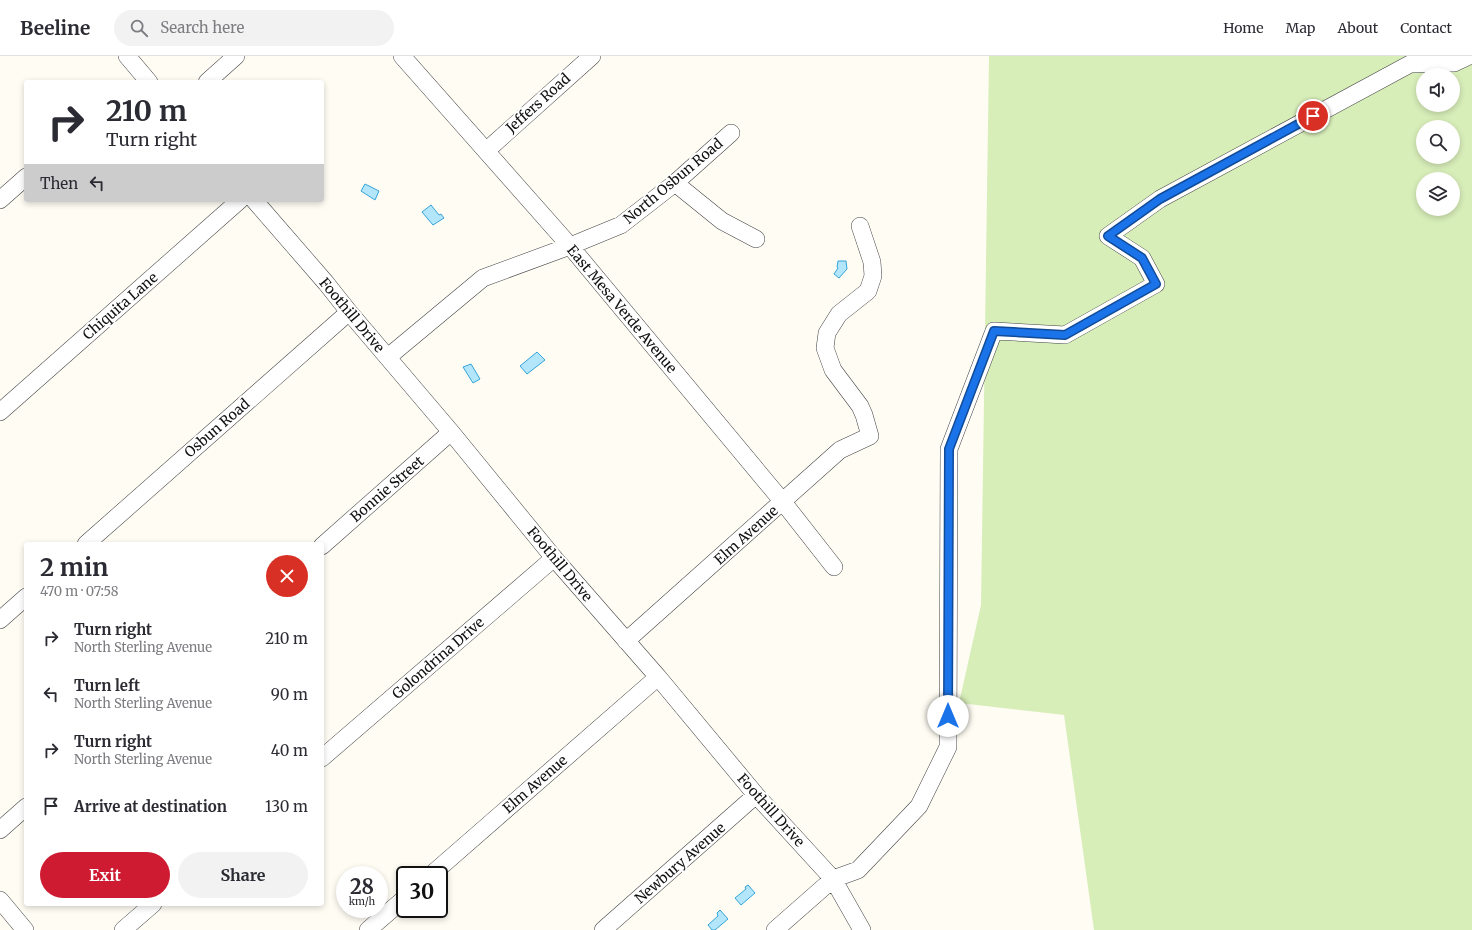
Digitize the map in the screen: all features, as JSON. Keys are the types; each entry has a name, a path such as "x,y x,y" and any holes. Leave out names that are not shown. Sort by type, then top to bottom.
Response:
{"street":[{"path":"127,56 142,79"},
{"path":"209,80 236,56"},
{"name":"East Mesa Verde Avenue","path":"402,56 570,246 783,502 834,567"},
{"name":"Jeffers Road","path":"486,151 572,62 592,56"},
{"path":"774,930 833,879 858,870 919,806 948,747 949,449 994,331 1065,335 1156,284 1142,258 1108,236 1160,199 1410,64 1454,63 1469,56"},
{"name":"North Osbun Road","path":"388,357 483,278 570,246 621,225 675,183 731,133"},
{"path":"0,200 24,179"},
{"path":"675,183 722,221 756,238"},
{"name":"Chiquita Lane","path":"0,412 238,202"},
{"name":"Foothill Drive","path":"256,202 451,432 554,558 658,677 756,796 833,879 862,930"},
{"name":"Elm Avenue","path":"626,641 840,450 870,436 860,406 833,370 824,348 827,333 840,314 868,291 873,276 872,262 860,226"},
{"name":"Osbun Road","path":"88,542 349,312"},
{"name":"Bonnie Street","path":"324,544 451,432"},
{"name":"Golondrina Drive","path":"324,756 554,558"},
{"path":"0,620 24,599"},
{"name":"Elm Avenue","path":"441,866 658,677"},
{"name":"Newbury Avenue","path":"603,930 756,796"},
{"path":"0,830 24,809"},
{"path":"0,900 24,930"},
{"path":"123,930 151,906"},
{"path":"368,930 396,906"}],"green space":[{"path":"989,56 1472,56 1472,930 1094,930 1064,715 959,703 981,605"}],"water":[{"path":"365,184 379,191 375,200 361,191"},
{"path":"431,205 439,215 441,214 444,218 433,225 422,212"},
{"path":"838,261 846,261 847,269 839,278 834,274 838,268"},
{"path":"537,352 545,360 527,374 520,366"},
{"path":"471,364 480,379 473,383 463,367"},
{"path":"748,885 755,893 741,905 735,898 746,889 745,887"},
{"path":"720,910 728,919 715,930 712,930 708,925 718,916 717,913"}],"route":[{"path":"948,716 949,449 994,331 1065,335 1156,284 1142,258 1108,236 1160,199 1313,116"}]}
